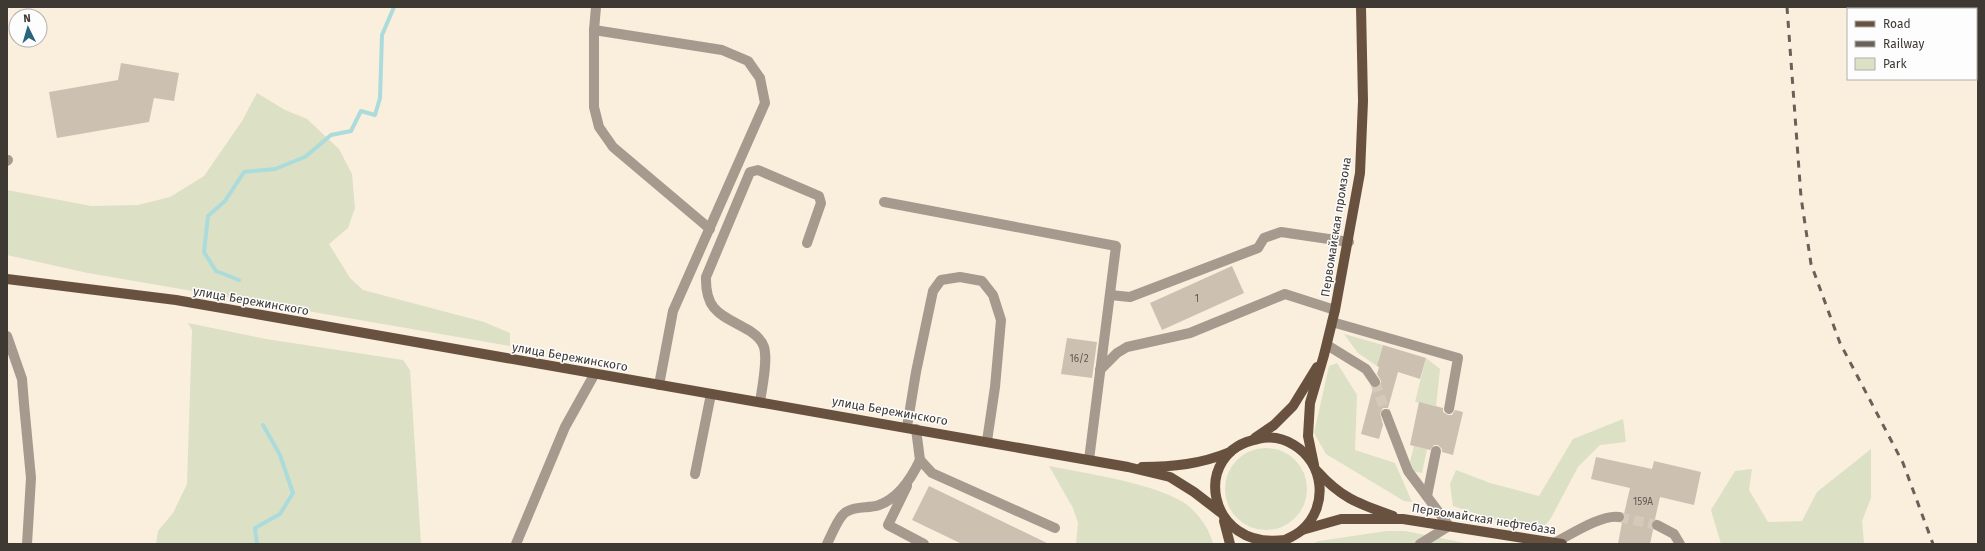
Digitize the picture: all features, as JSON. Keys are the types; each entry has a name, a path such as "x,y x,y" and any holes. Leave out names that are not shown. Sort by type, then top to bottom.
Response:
{"main road":[{"name":"Первомайская промзона","path":"1314,467 1308,436 1310,403 1335,310 1360,172 1363,101 1361,7"},
{"name":"улица Бережинского","path":"7,279 176,300 594,375 912,428 1128,467"},
{"path":"1128,467 1191,465 1212,460 1253,440 1274,424 1293,406 1325,350"},
{"path":"1253,440 1273,438 1283,440 1301,449 1331,487 1350,500 1403,519"},
{"path":"1230,544 1215,494 1215,482 1224,460 1232,451"},
{"path":"1128,467 1170,478 1194,492 1240,535 1250,540 1262,542 1282,542 1302,530 1341,519 1403,519"},
{"path":"1302,530 1313,516 1319,499 1320,488 1314,467"},
{"name":"Первомайская нефтебаза","path":"1403,519 1558,543"}],"lane":[{"path":"596,7 594,30 594,107 599,127 614,147 710,229"},
{"path":"594,30 722,50 748,62 760,78 765,103 674,311 659,386"},
{"path":"760,402 765,358 764,347 758,336 712,309 706,292 706,277 750,172 758,170 819,196 821,203 807,243"},
{"path":"884,202 1116,246 1089,460"},
{"path":"1110,296 1130,297 1258,248 1264,238 1281,232 1348,242"},
{"path":"987,442 995,387 1000,320 993,295 982,281 960,277 941,280 933,290 915,378 912,428 920,460 932,473 1055,528"},
{"path":"1100,370 1116,354 1127,347 1190,334 1285,294 1335,310"},
{"path":"1332,322 1458,358 1449,409"},
{"path":"7,336 22,379 31,478 27,544"},
{"path":"1325,350 1366,369 1375,382"},
{"path":"516,544 565,427 594,375"},
{"path":"695,474 711,394"},
{"path":"1386,414 1408,471 1450,526 1420,544"},
{"path":"1427,496 1436,451"},
{"path":"920,460 888,525 924,544"},
{"path":"827,544 844,513 857,506 879,506 892,497 913,475"},
{"path":"1558,543 1603,519 1612,516 1619,517"},
{"path":"1657,525 1674,534 1680,544"}],"green space":[{"path":"257,93 285,110 307,119 339,149 352,174 355,208 348,228 329,244 350,278 363,290 484,322 510,333 510,346 88,273 7,255 7,190 91,206 138,205 170,197 204,176 242,121"},
{"path":"188,323 266,339 403,360 410,370 421,544 156,544 158,531 173,513 187,484 192,330"},
{"path":"1344,334 1383,345 1377,366 1358,353"},
{"path":"1426,358 1440,369 1436,406 1415,402"},
{"path":"1337,363 1357,395 1355,450 1395,463 1412,502 1404,501 1326,454 1314,433 1329,366"},
{"path":"1623,419 1626,442 1600,445 1578,467 1551,518 1543,528 1502,522 1453,506 1450,484 1456,470 1490,483 1539,496 1573,439"},
{"path":"1414,446 1427,449 1422,473 1412,471 1410,462"},
{"path":"1266,448 1282,451 1295,460 1304,473 1307,489 1304,505 1295,518 1282,527 1266,530 1250,527 1237,518 1228,505 1225,489 1228,473 1237,460 1250,451"},
{"path":"1871,449 1871,498 1862,521 1864,544 1721,544 1711,510 1735,471 1752,469 1749,490 1768,522 1802,521 1817,492"},
{"path":"1049,466 1136,484 1169,495 1188,505 1193,510 1206,526 1213,544 1076,544 1078,523 1073,508"},
{"path":"1387,531 1405,531 1470,544 1311,544 1319,541"}],"building":[{"path":"121,63 179,73 174,101 154,98 149,122 57,138 49,92 118,80"},
{"path":"1232,266 1244,293 1162,330 1150,303"},
{"path":"1067,338 1097,342 1092,378 1061,374"},
{"path":"1383,345 1426,358 1420,379 1398,372 1388,408 1383,408 1380,413 1383,425 1379,439 1361,434 1373,388 1378,388 1381,384 1377,374 1379,367 1377,366"},
{"path":"1419,402 1443,408 1443,412 1448,415 1452,415 1455,410 1463,412 1453,455 1442,452 1442,449 1438,445 1434,445 1430,450 1410,445"},
{"path":"1596,457 1652,469 1654,461 1701,472 1694,505 1660,497 1655,519 1651,525 1653,530 1650,544 1618,544 1630,488 1591,479"},
{"path":"929,486 1049,544 962,544 912,520"}],"waterway":[{"path":"239,280 216,271 204,252 208,216 225,201 244,172 275,169 305,157 331,135 351,131 361,111 375,115 380,98 382,35 394,7"},
{"path":"257,544 255,528 280,514 293,493 280,455 263,425"}],"tunnel":[{"path":"1375,382 1386,414"},
{"path":"1619,517 1657,525"}],"railway":[{"path":"1787,7 1801,197 1811,264 1840,343 1903,463 1933,544"}]}
